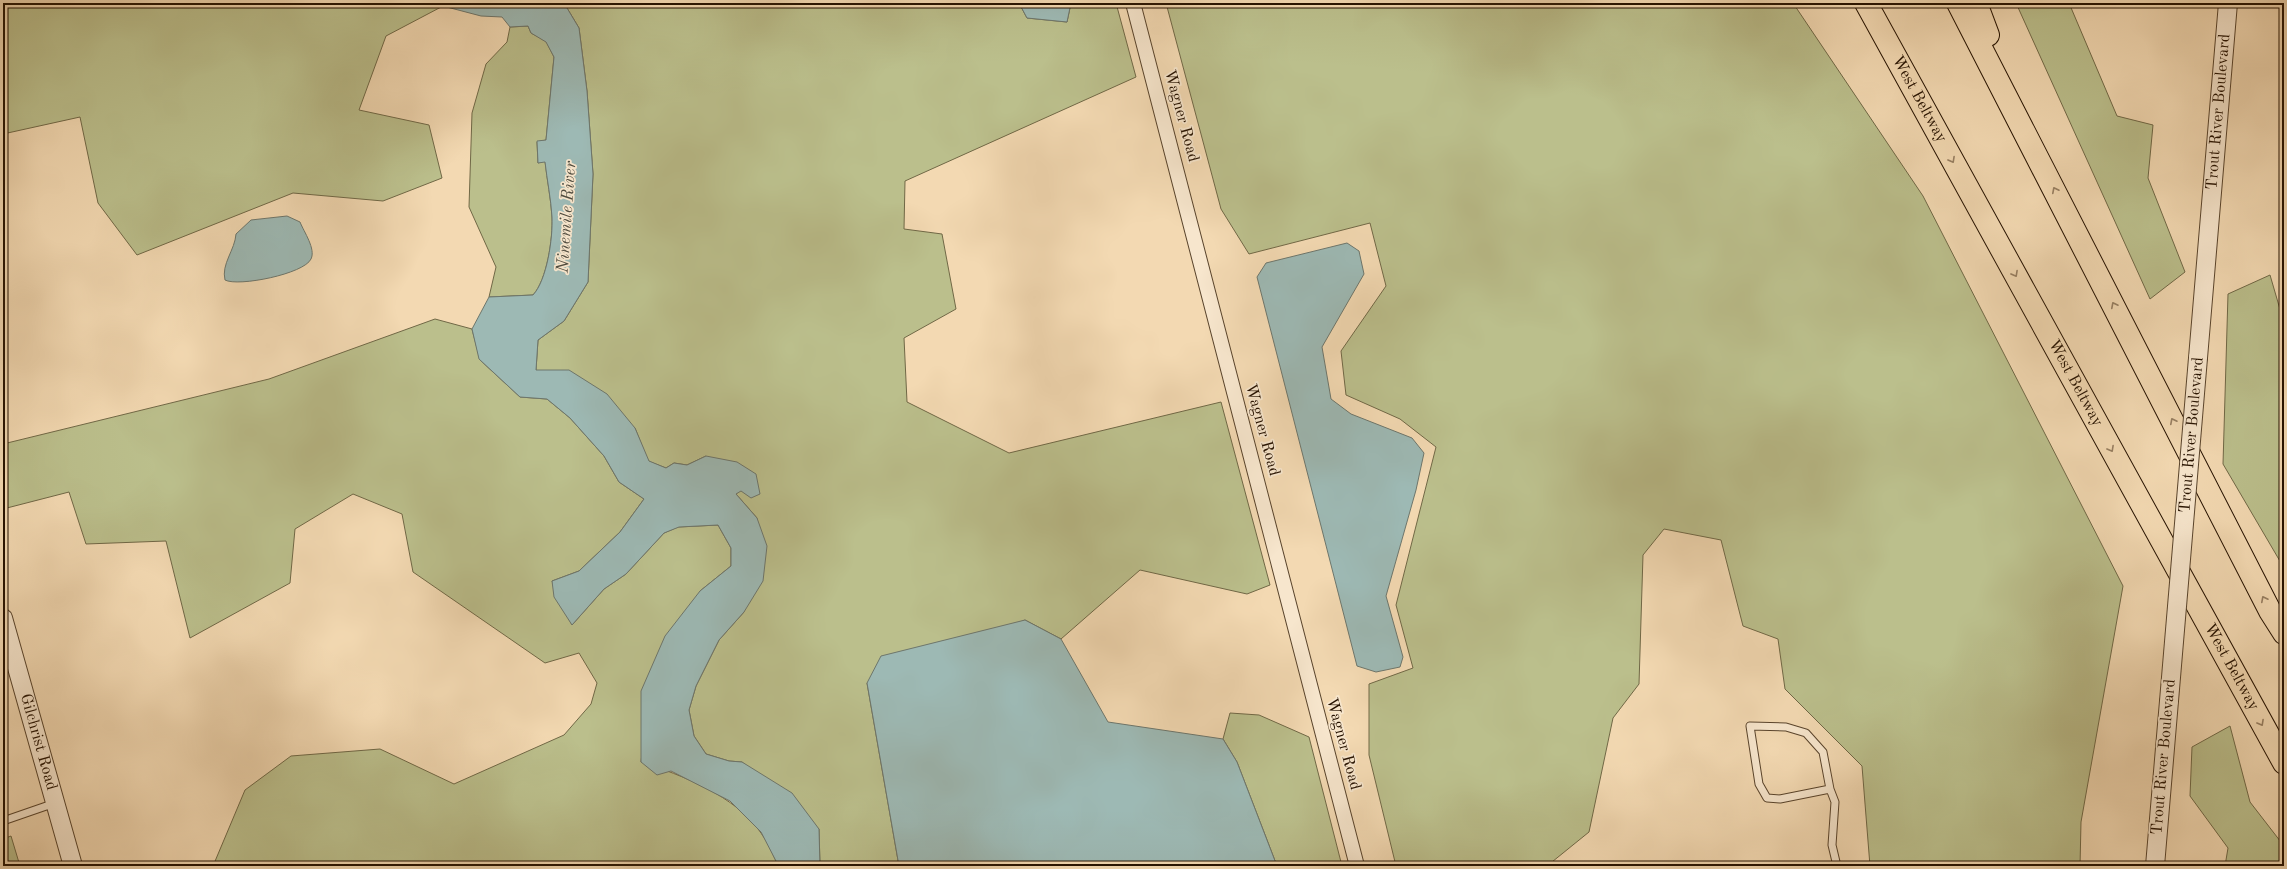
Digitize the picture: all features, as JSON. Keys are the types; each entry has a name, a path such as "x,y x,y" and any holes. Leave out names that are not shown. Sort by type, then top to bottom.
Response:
{"highway":[{"path":"1958,3 2263,597 2284,633"},
{"path":"1976,3 2027,135"},
{"name":"West Beltway","path":"1868,8 2284,763"}],"street":[{"name":"Wagner Road","path":"1134,3 1357,866"},
{"name":"Trout River Boulevard","path":"2155,866 2228,3"},
{"name":"Gilchrist Road","path":"3,618 6,637 73,866"}],"lane":[{"path":"1830,788 1780,799 1767,798 1760,784 1750,726 1786,727 1806,733 1823,752 1830,788 1835,802 1832,845 1837,866"},
{"path":"3,821 55,803"}],"green space":[{"path":"3,3 442,3 443,6 386,36 359,110 429,125 442,178 383,201 293,193 137,255 98,203 80,117 3,134"},
{"path":"564,3 1019,3 1027,18 1067,22 1071,3 1116,3 1136,77 905,181 904,229 942,234 956,309 904,338 907,402 1009,453 1221,402 1270,585 1247,594 1140,570 1061,639 1025,620 867,683 899,866 820,866 819,829 742,762 729,761 706,754 694,736 689,710 696,686 719,640 744,612 757,518 736,494 741,490 706,456 687,465 674,463 666,468 648,461 635,428 536,370 538,340 564,321 588,282 593,174 587,91 579,28"},
{"path":"1166,3 1793,3 1923,196 2123,586 2081,822 2080,866 1870,866 1862,766 1785,689 1778,639 1743,626 1721,540 1664,529 1643,555 1639,684 1613,718 1589,832 1547,866 1396,866 1369,755 1369,684 1413,668 1396,605 1436,447 1400,419 1346,395 1341,351 1386,286 1370,223 1249,254 1221,209"},
{"path":"2016,3 2069,3 2117,116 2153,125 2148,178 2185,272 2150,299"},
{"path":"528,26 531,33 546,41 554,57 546,140 537,142 538,163 545,161 551,203 552,226 550,247 542,279 533,295 489,297 496,267 469,207 472,113 486,64 507,42 510,27"},
{"path":"2270,275 2284,323 2284,568 2223,464 2228,294"},
{"path":"435,319 472,329 480,360 520,397 547,399 570,418 604,456 619,482 644,499 620,532 579,571 552,581 572,625 604,589 626,574 664,533 678,527 718,525 731,548 731,566 700,591 642,753 641,762 674,773 707,788 737,808 750,820 763,836 777,863 776,866 213,866 245,790 291,756 380,749 454,784 564,735 591,704 597,683 579,653 545,663 413,572 402,514 353,494 295,529 290,583 190,638 166,541 86,544 69,492 3,509 3,444 269,379"},
{"path":"1230,713 1259,715 1309,737 1342,866 1277,866 1237,762 1223,739"},
{"path":"2230,726 2250,802 2284,846 2284,866 2225,866 2228,848 2190,796 2192,747"},
{"path":"11,836 20,866 3,866 3,839"}],"water":[{"name":"Ninemile River","path":"442,3 564,3 579,28 587,91 593,174 588,282 564,321 538,340 536,370 569,370 607,394 635,428 649,461 666,468 674,463 687,465 706,456 737,462 756,474 760,494 751,498 741,491 736,494 757,518 767,546 763,581 744,612 719,640 696,686 689,710 694,736 706,754 729,761 742,762 792,793 819,829 820,866 776,866 777,863 761,832 730,801 671,771 657,775 641,762 641,691 665,636 700,591 731,566 731,548 718,525 679,527 664,533 626,574 604,589 572,625 554,597 552,581 579,571 620,532 644,499 619,482 604,456 570,418 547,399 520,397 479,359 472,329 489,297 533,295 542,279 548,258 552,226 551,203 545,162 538,163 537,141 546,140 554,57 546,42 531,33 528,26 510,27 502,17 481,16 443,6"},
{"path":"1019,3 1071,3 1067,22 1027,18"},
{"path":"287,216 300,222 311,246 311,259 296,270 270,278 243,282 232,282 225,280 224,274 226,263 236,234 251,220"},
{"path":"1347,243 1359,251 1364,274 1322,347 1331,399 1351,414 1412,438 1424,453 1416,490 1386,596 1403,657 1400,667 1376,672 1357,666 1257,277 1266,263"},
{"path":"1025,620 1061,639 1108,722 1223,739 1237,762 1277,866 899,866 867,683 881,656"}]}
